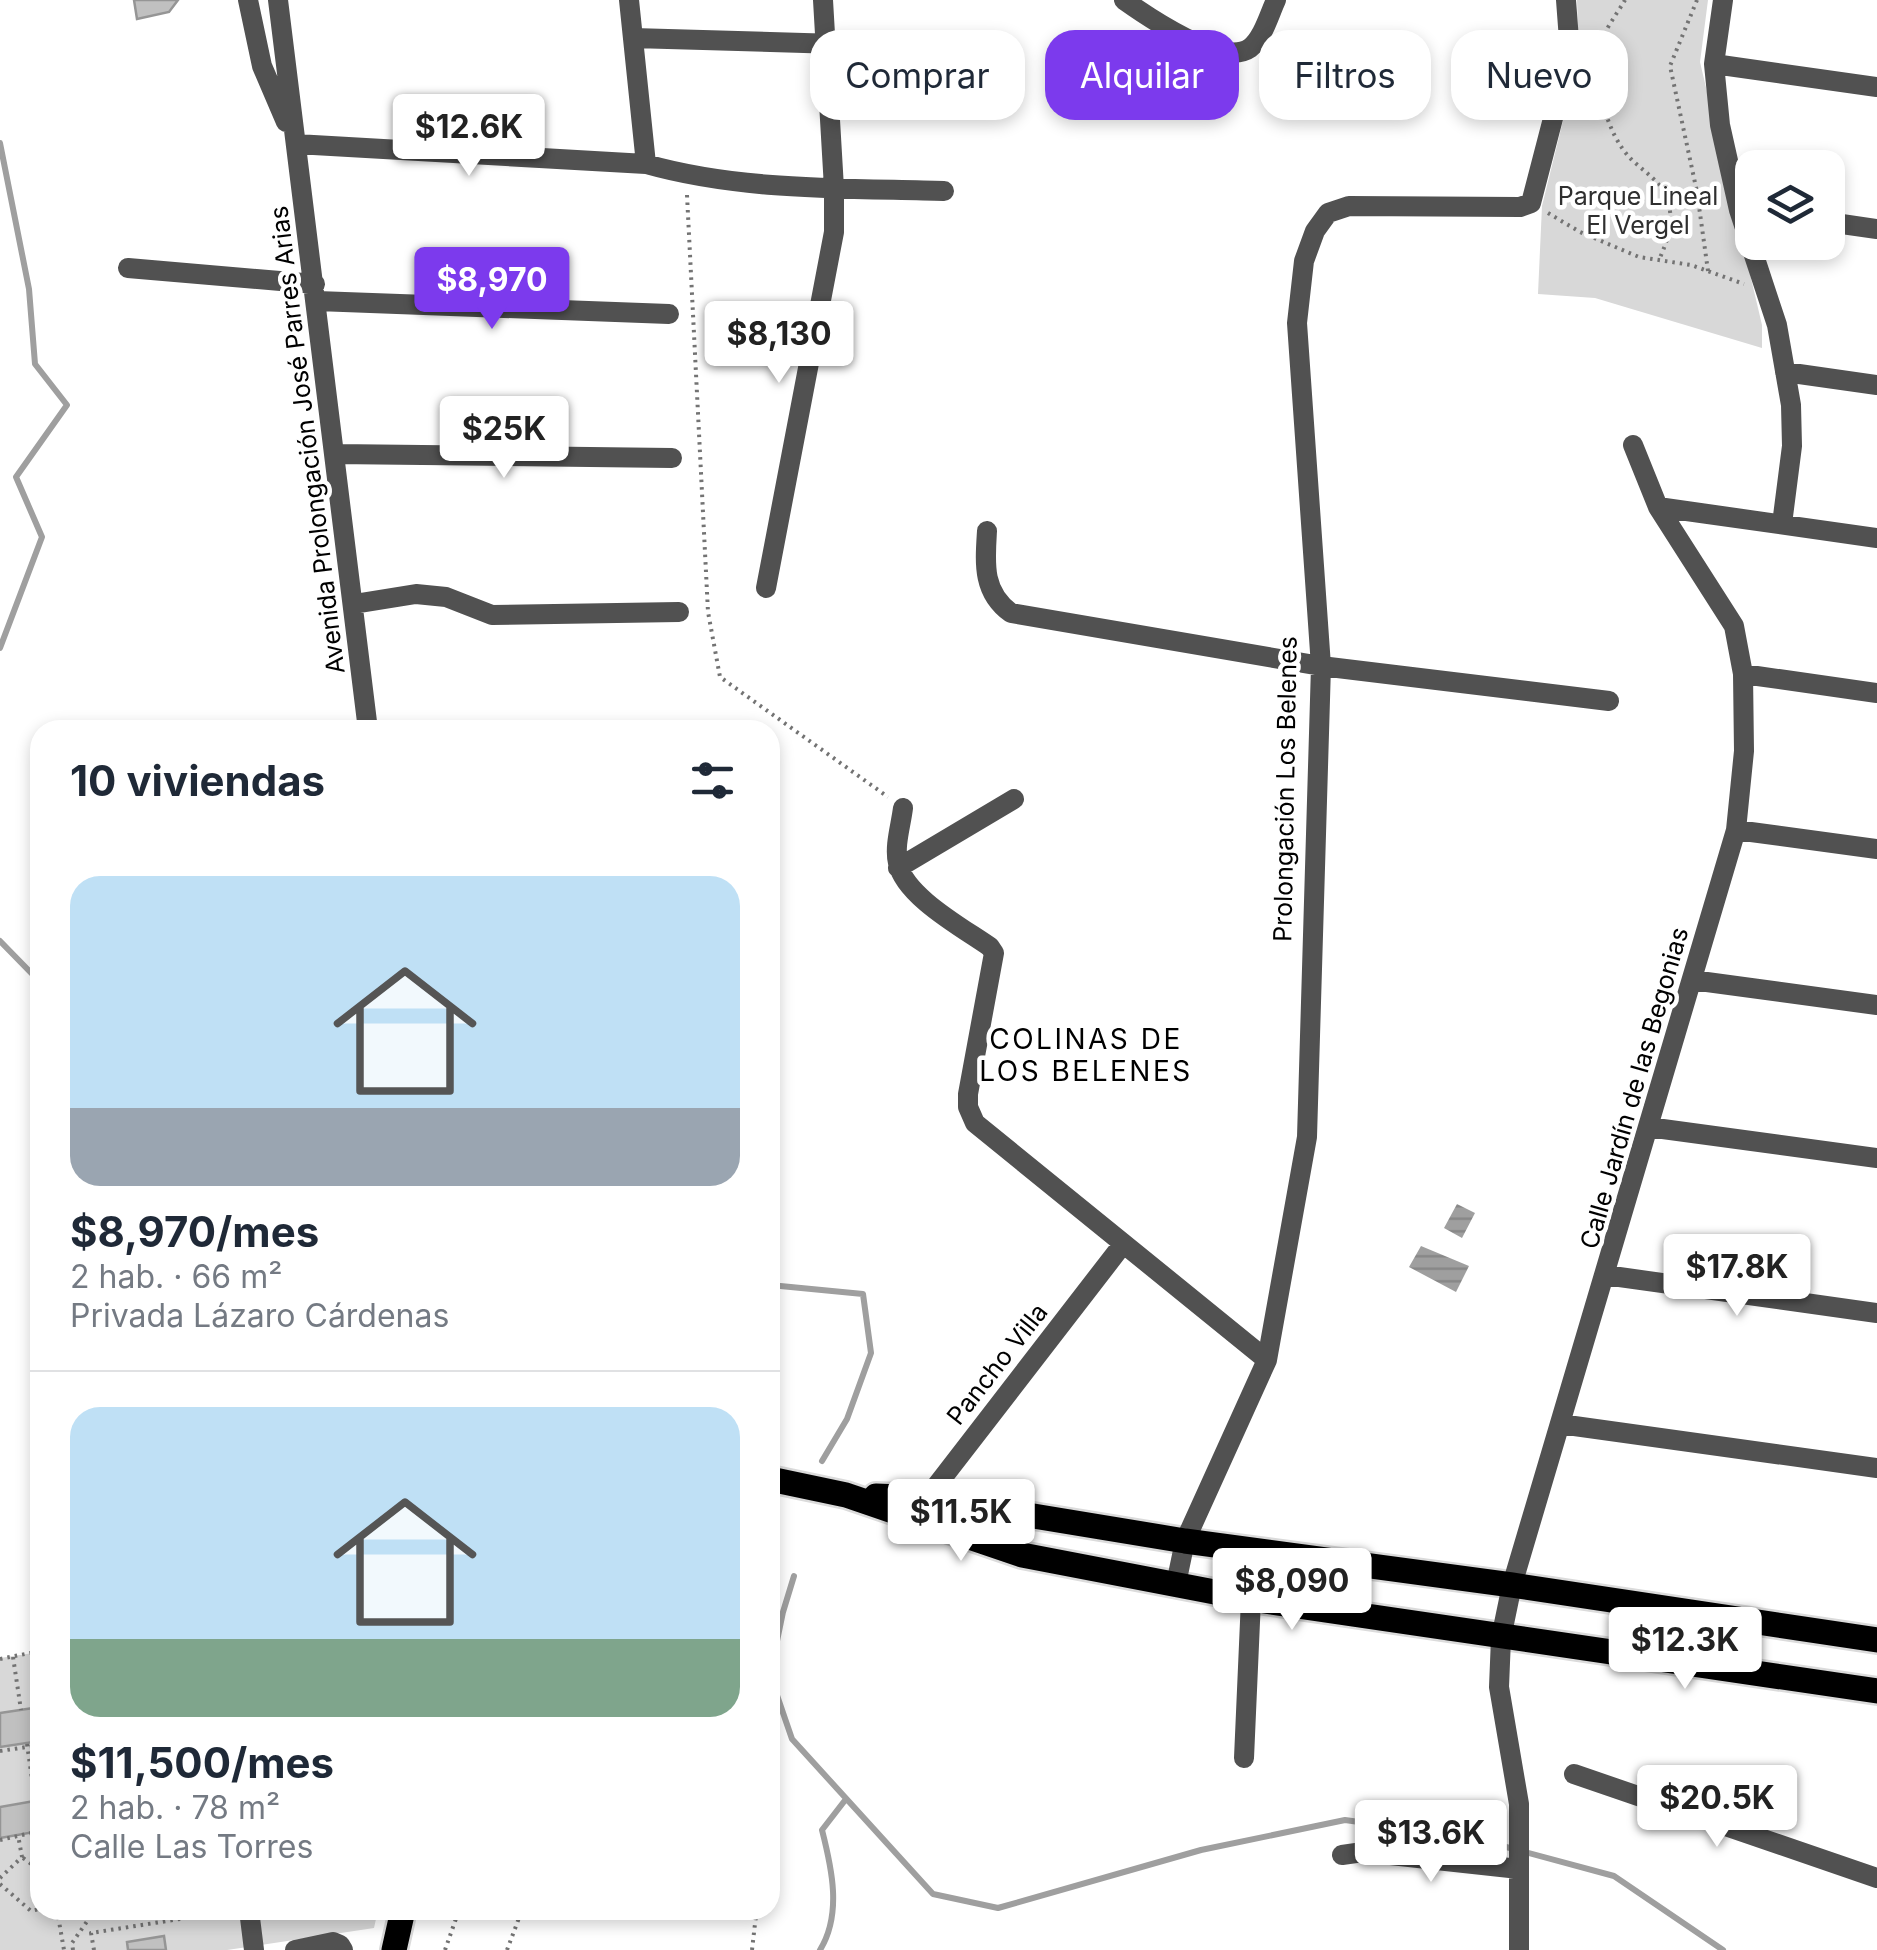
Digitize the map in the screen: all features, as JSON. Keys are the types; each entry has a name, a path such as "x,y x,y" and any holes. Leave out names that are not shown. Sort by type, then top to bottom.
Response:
{"main road":[{"path":"780,1481 919,1508 1512,1585 1877,1640"},
{"path":"919,1508 1022,1556 1251,1599 1877,1691"},
{"path":"394,1950 402,1920"}],"street":[{"name":"Avenida Prolongación José Parres Arias","path":"248,0 262,66 296,144"},
{"name":"Avenida Prolongación José Parres Arias","path":"278,0 367,720"},
{"path":"629,0 646,164"},
{"path":"823,0 825,30"},
{"path":"1124,0 1158,24 1220,52 1235,54 1249,49 1258,40 1276,0"},
{"path":"1530,203 1570,53 1566,0"},
{"path":"1723,0 1714,64 1720,125 1735,174"},
{"path":"633,38 810,42"},
{"path":"1714,64 1877,87"},
{"path":"766,588 834,232 830,120"},
{"path":"296,144 646,164 686,175 834,188 944,191"},
{"name":"Prolongación Los Belenes","path":"1176,1584 1186,1541 1267,1360 1306,1137 1321,666 1297,322 1304,261 1315,230 1328,213 1348,206 1530,203"},
{"path":"1845,224 1877,229"},
{"path":"1758,260 1778,325 1792,446 1782,524"},
{"path":"128,268 316,292 669,314"},
{"path":"1785,372 1877,385"},
{"name":"Calle Jardín de las Begonias","path":"1519,1950 1519,1804 1500,1687 1501,1638 1512,1585 1736,830 1744,751 1743,674 1734,626 1658,507 1633,445"},
{"path":"336,454 672,458"},
{"path":"1658,507 1877,538"},
{"path":"987,531 985,575 1000,605 1011,613 1321,666 1609,702"},
{"path":"354,604 416,594 446,597 492,615 679,612"},
{"path":"1743,674 1877,693"},
{"path":"898,868 1014,799"},
{"path":"904,808 896,854 898,868 909,888 990,947 994,954 968,1094 968,1107 975,1122 1267,1360"},
{"path":"1736,830 1877,849"},
{"path":"1692,980 1877,1005"},
{"path":"1648,1127 1877,1158"},
{"name":"Pancho Villa","path":"919,1508 1124,1244"},
{"path":"1604,1275 1877,1313"},
{"path":"1560,1424 1877,1468"},
{"path":"1244,1758 1251,1599"},
{"path":"1574,1774 1877,1878"},
{"path":"1342,1855 1363,1852 1519,1866"},
{"path":"250,1920 254,1950"},
{"path":"295,1950 333,1942 344,1950"}],"path":[{"path":"1625,0 1599,48 1602,102 1610,128 1628,156 1654,178 1667,199 1672,229 1659,260"},
{"path":"1697,0 1670,66 1702,219 1708,271"},
{"path":"686,175 708,612 720,678 779,720"},
{"path":"1530,203 1580,232 1640,256 1708,271 1742,284 1764,285"},
{"path":"780,720 904,808"},
{"path":"0,1659 30,1653"},
{"path":"13,1657 22,1710"},
{"path":"27,1746 30,1766"},
{"path":"0,1751 30,1746"},
{"path":"0,1840 30,1833"},
{"path":"18,1836 22,1857 30,1863"},
{"path":"22,1857 0,1881 30,1910"},
{"path":"59,1920 64,1950"},
{"path":"73,1950 72,1942 91,1920"},
{"path":"94,1950 91,1933 173,1920"},
{"path":"444,1950 455,1920"},
{"path":"507,1950 518,1920"},
{"path":"752,1950 755,1920"}],"green space":[{"name":"Parque Lineal El Vergel","path":"1577,0 1708,0 1700,62 1735,210 1735,260 1747,260 1762,325 1762,348 1595,298 1538,294 1542,206 1563,120 1628,120 1628,30 1578,30"},
{"path":"30,1654 30,1920 376,1920 374,1928 227,1950 0,1950 0,1658"}],"shaded area":[{"path":"1457,1204 1475,1213 1462,1238 1444,1228"},
{"path":"1421,1246 1469,1266 1456,1292 1409,1267"}],"building":[{"path":"134,0 178,0 169,12 137,19"},
{"path":"30,1708 30,1742 0,1747 0,1713"},
{"path":"30,1802 30,1833 0,1838 0,1807"},
{"path":"164,1936 166,1950 128,1950 127,1942"}],"waterway":[{"path":"0,143 29,289 35,364 67,405 16,477 42,537 0,648"},
{"path":"0,941 30,972"},
{"path":"780,1286 863,1294 871,1353 847,1419 822,1461"},
{"path":"780,1627 794,1576"},
{"path":"780,1704 792,1739 933,1894 998,1908 1201,1850 1345,1820 1473,1838 1614,1876 1723,1950"},
{"path":"820,1950 833,1906 832,1876 822,1830 846,1799"}],"district":[{"name":"COLINAS DE LOS BELENES","path":"1086,1055"}]}
